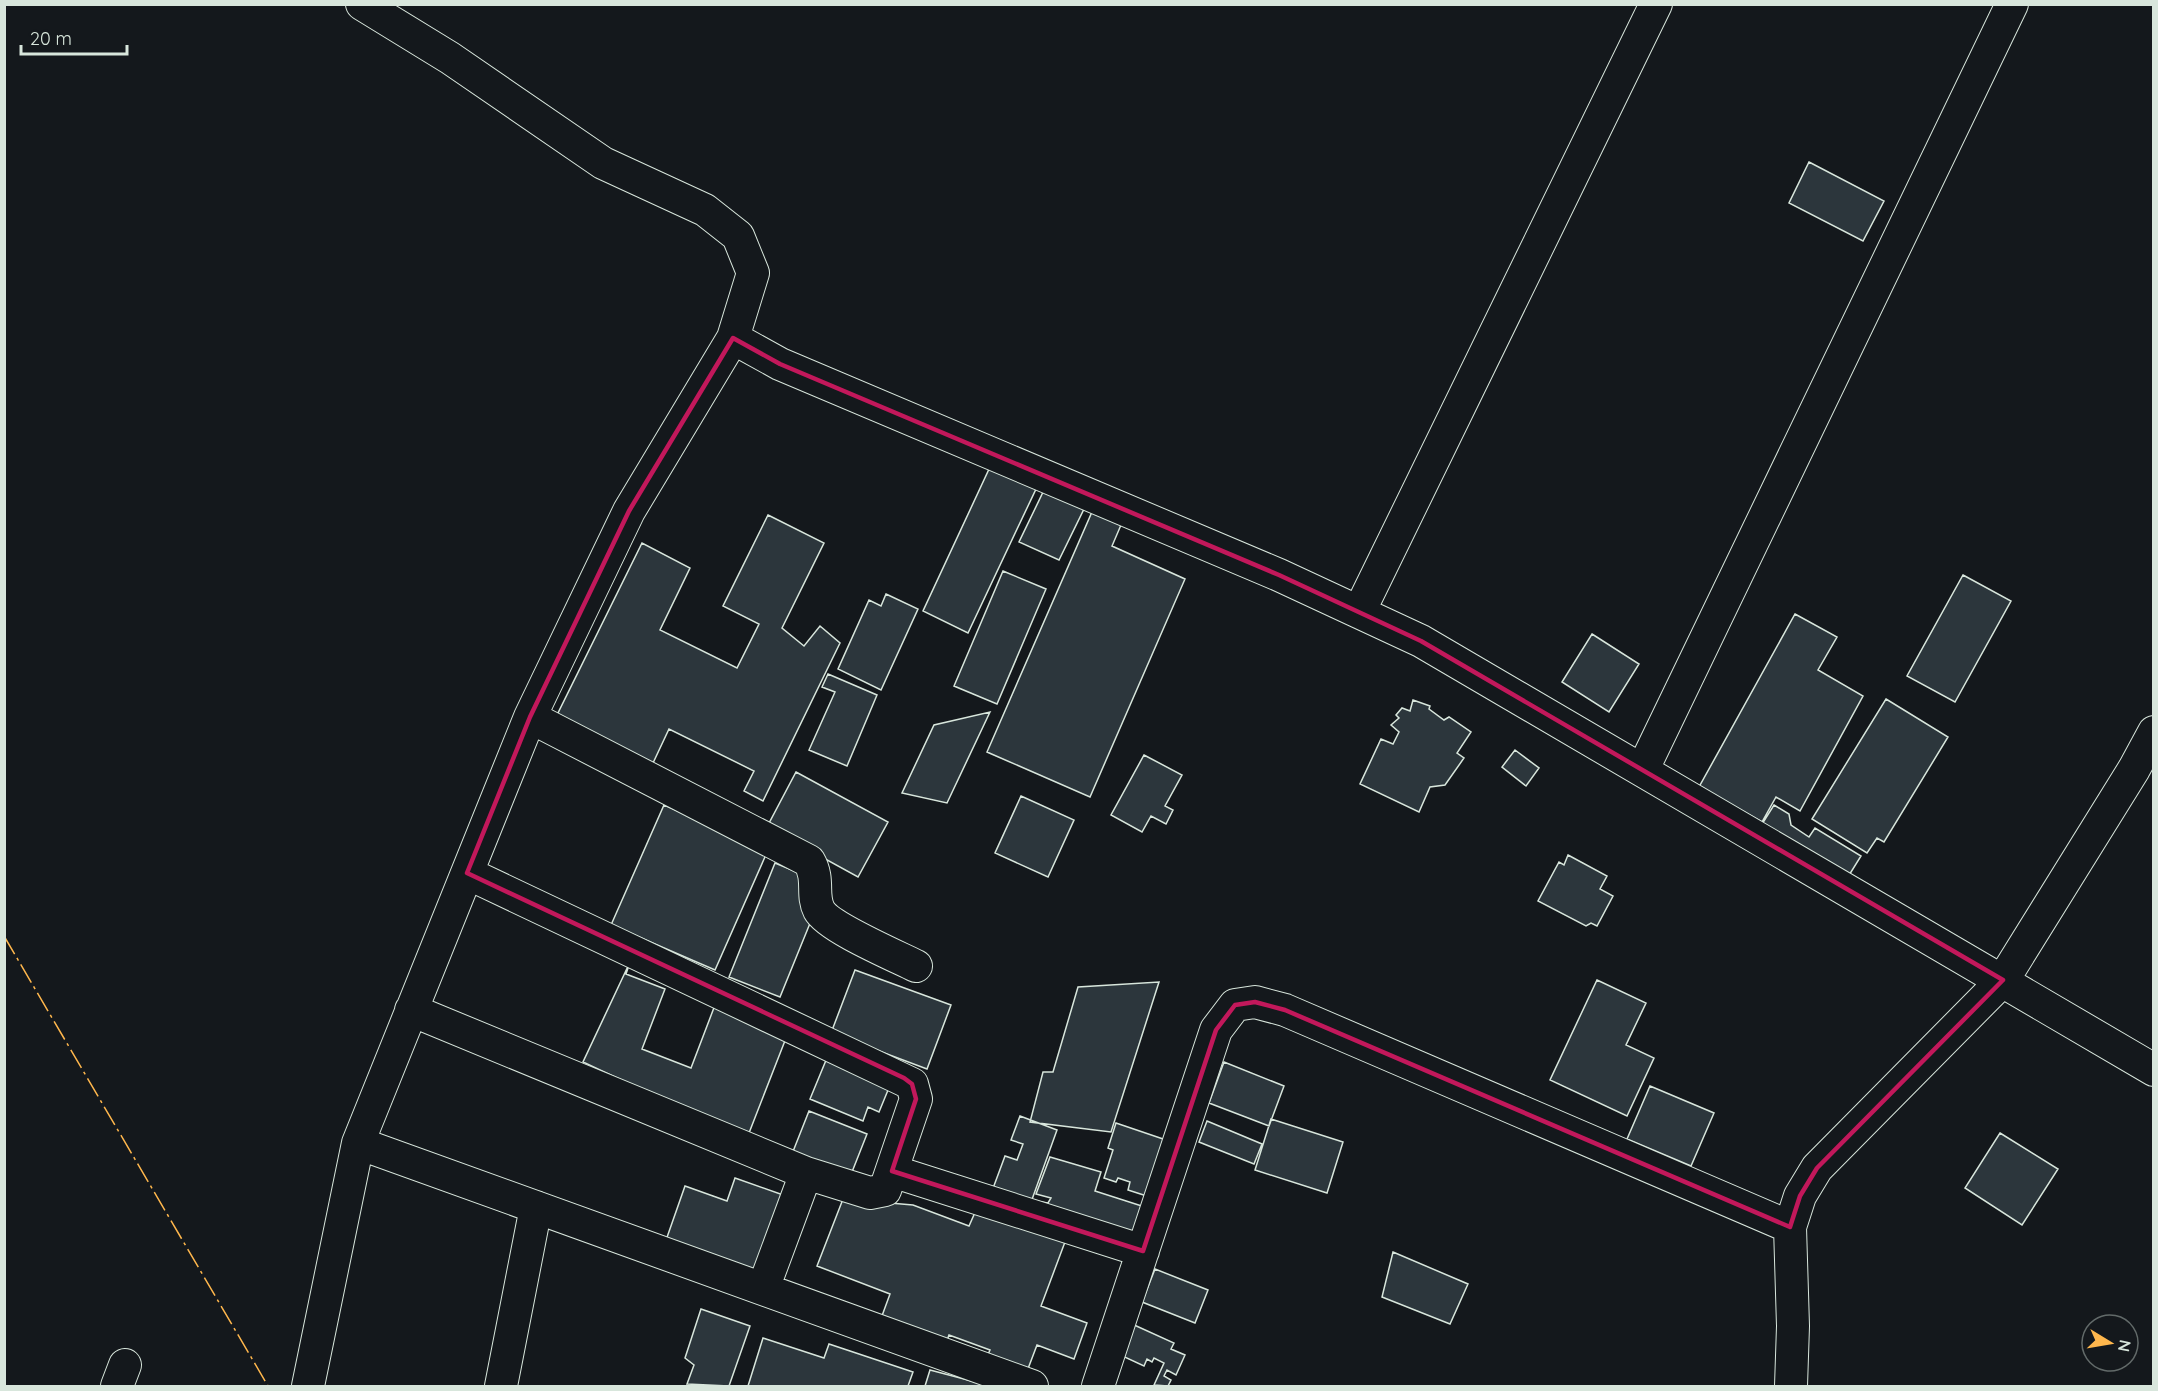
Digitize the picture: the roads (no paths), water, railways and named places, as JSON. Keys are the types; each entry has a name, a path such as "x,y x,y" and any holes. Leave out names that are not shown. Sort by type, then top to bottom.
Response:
{"street":[{"path":"308,1386 358,1143 411,1010 530,717 628,511 734,338 753,273 738,236 705,210 603,163 450,58 362,4"},
{"path":"1360,610 1656,4"},
{"path":"1643,769 2012,4"},
{"path":"734,338 780,364 1360,610 1421,641 2154,1070"},
{"path":"530,717 809,861 816,873 816,901 827,921 916,966"},
{"path":"1791,1386 1793,1326 1790,1227 1800,1196 1817,1168 2003,980 2118,795 2154,732"},
{"path":"411,1010 806,1173 870,1193 879,1194 885,1190 916,1099 912,1084 904,1078 467,873"},
{"path":"1098,1386 1216,1030 1235,1005 1255,1002 1285,1010 1790,1227"},
{"path":"358,1143 1032,1386"},
{"path":"891,1171 1143,1251"},
{"path":"763,1289 806,1173"},
{"path":"501,1386 536,1207"}]}
